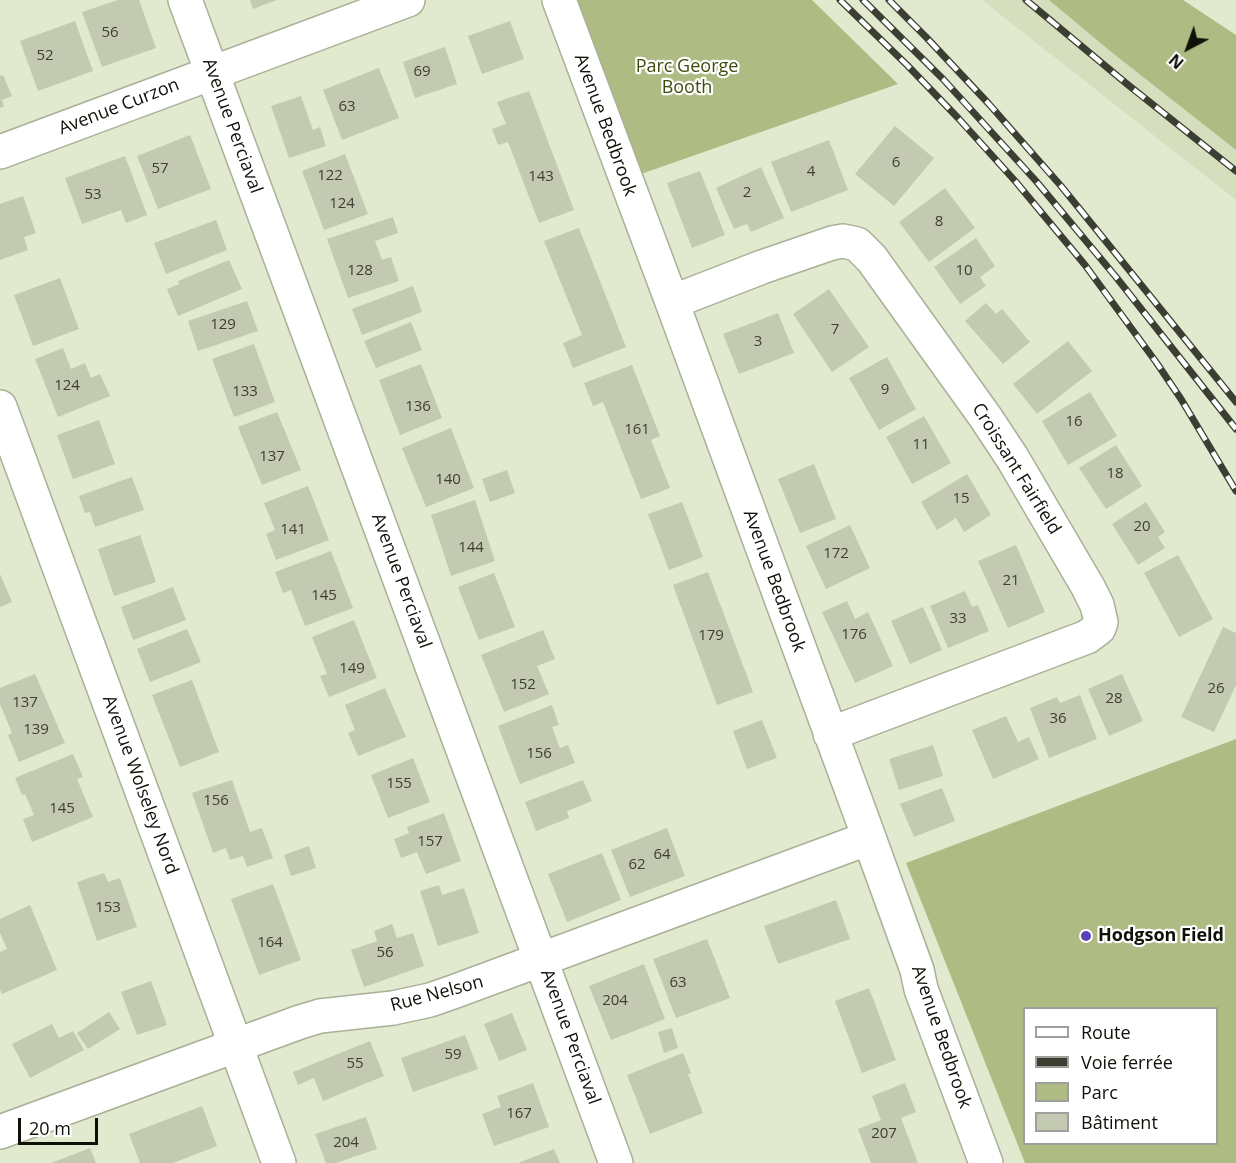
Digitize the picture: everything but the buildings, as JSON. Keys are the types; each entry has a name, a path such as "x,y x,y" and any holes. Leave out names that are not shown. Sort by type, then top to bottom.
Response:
{"street":[{"name":"Avenue Perciaval","path":"185,0 616,1163"},
{"name":"Avenue Curzon","path":"0,152 408,0"},
{"name":"Avenue Bedbrook","path":"559,0 869,838 917,970 921,989 986,1163"},
{"name":"Croissant Fairfield","path":"672,302 831,243 850,241 857,244 872,259 986,418 1013,459 1097,605 1101,622 1099,628 1087,637 830,734"},
{"name":"Avenue Wolseley Nord","path":"0,407 279,1163"},
{"name":"Rue Nelson","path":"0,1132 320,1016 393,1008 430,999 541,961 869,838"}],"shaded area":[{"path":"982,0 1049,0 1236,150 1236,200"}],"green space":[{"name":"Parc George Booth","path":"577,0 812,0 898,84 641,174"},
{"path":"1049,0 1183,0 1236,35 1236,150 1110,51"},
{"name":"Hodgson Field","path":"1236,739 1236,1163 1025,1163 906,863"}],"railway":[{"path":"840,0 959,119 1016,182 1085,265 1181,399 1236,491"},
{"path":"863,0 943,79 1036,181 1116,277 1236,429"},
{"path":"889,0 988,103 1061,186 1236,402"},
{"path":"1026,0 1236,171"}],"place":[{"name":"Hodgson Field","path":"1086,936"}]}
